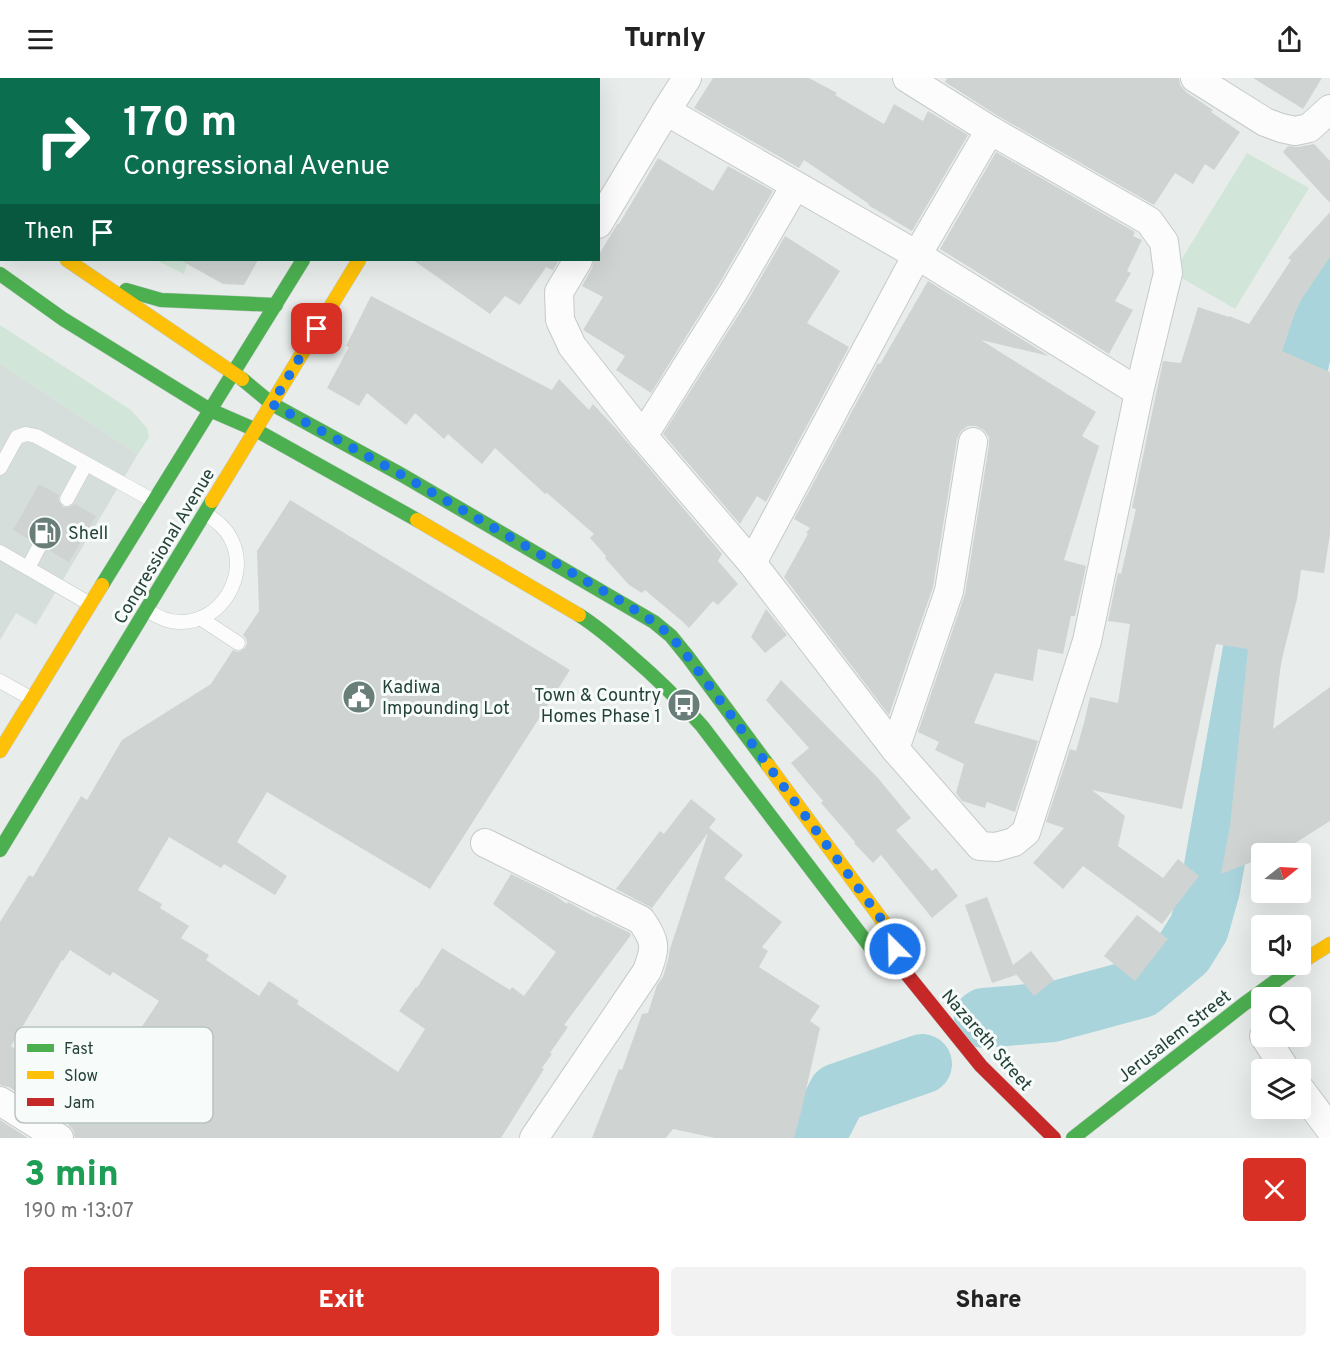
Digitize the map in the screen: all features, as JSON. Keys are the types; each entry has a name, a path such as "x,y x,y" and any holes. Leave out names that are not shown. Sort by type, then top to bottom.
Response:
{"street":[{"path":"600,221 687,78"},
{"path":"577,261 560,292 560,320 572,346 643,435 752,563 895,749 980,846 996,847 1014,842 1026,832 1087,641 1139,392 1168,273 1164,242 1149,221 990,130 907,78"},
{"path":"1195,78 1265,122 1295,131 1309,128 1330,109"},
{"path":"666,111 917,255 1139,392"},
{"path":"752,563 917,255 990,130"},
{"path":"643,435 734,291 795,186"},
{"name":"Nazareth Street","path":"69,261 233,372 272,404 402,475 619,600 654,622 671,636 893,935 897,962"},
{"name":"Congressional Avenue","path":"0,751 302,261"},
{"name":"Congressional Avenue","path":"0,850 358,261"},
{"name":"Nazareth Street","path":"0,274 63,319 210,410 256,430 386,502 597,626 684,705 874,952 897,962 981,1066 1054,1138"},
{"path":"104,284 161,300 276,305"},
{"path":"895,749 949,591 973,442"},
{"path":"485,843 641,920 652,935 653,954 647,971 534,1138"},
{"name":"Jerusalem Street","path":"1311,957 1330,944"},
{"name":"Jerusalem Street","path":"1073,1138 1244,1004 1285,975"},
{"path":"1244,1004 1251,1015"},
{"path":"0,1101 15,1110"},
{"path":"1311,1104 1330,1129"},
{"path":"35,1123 59,1138"}],"lane":[{"path":"0,468 17,437 26,434 36,436 154,501"},
{"path":"67,499 86,464"},
{"path":"146,610 162,619 181,622 200,618 216,609 228,595 236,578 237,558 232,540 221,524 205,513"},
{"path":"28,568 40,545"},
{"path":"0,552 90,604"},
{"path":"200,618 238,643"},
{"path":"0,681 32,699"}],"shaded area":[{"name":"Shell","path":"0,363 138,454 36,625 16,613 0,640"}],"green space":[{"path":"1247,153 1309,188 1235,309 1173,273"},
{"path":"158,261 188,261 184,274"},
{"path":"0,325 131,410 147,428 149,437 138,454 0,363"}],"building":[{"path":"713,78 809,78 837,93 835,95 884,124 894,104 923,121 928,111 968,135 912,231 868,205 804,160 799,168 694,108"},
{"path":"947,78 1179,78 1180,85 1186,92 1240,132 1214,170 1205,164 1193,184 1175,173 1154,205 998,116 945,82"},
{"path":"1253,78 1322,78 1303,109"},
{"path":"1314,144 1330,161 1330,203 1283,152 1288,146"},
{"path":"996,152 1135,232 1133,236 1142,240 1127,271 1131,273 1115,301 1133,310 1109,354 940,249"},
{"path":"658,158 713,191 728,166 773,191 651,393 616,370 625,356 583,330 603,297 582,286 594,261 600,261 600,253"},
{"path":"1330,212 1330,257 1301,300 1282,351 1330,372 1330,534 1324,573 1301,570 1297,599 1281,663 1273,729 1330,687 1330,821 1295,843 1251,843 1251,862 1221,874 1230,826 1248,649 1216,644 1182,809 1092,790 1125,816 1118,846 1163,878 1178,859 1199,876 1162,924 1083,866 1063,889 1033,863 1064,828 1046,822 1070,749 1076,751 1090,697 1118,703 1130,624 1108,621 1118,573 1121,574 1136,509 1132,508 1163,361 1181,363 1198,307 1249,324 1291,260 1288,258"},
{"path":"785,236 840,271 807,323 849,347 766,502 757,496 740,524 663,434 748,300"},
{"path":"182,261 257,261 244,285 223,284"},
{"path":"414,261 558,261 553,270 546,267 520,305 505,296 490,314"},
{"path":"928,281 1049,356 981,340 1096,412 1082,436 1099,446 1064,560 1086,566 1075,616 1071,616 1063,654 1038,649 1033,681 995,673 974,723 1038,741 1015,812 987,802 985,808 962,801 956,793 964,764 935,750 939,742 918,732 965,594 989,445 989,437 984,430 976,426 968,426 961,431 957,439 933,587 889,715 784,577 810,528 794,519 878,363 880,364"},
{"path":"371,296 552,390 559,379 589,410 593,404 722,554 718,561 738,584 718,605 713,601 689,628 645,590 642,593 629,585 590,538 594,534 547,493 545,494 495,448 482,464 448,434 444,439 415,413 406,425 367,393 359,406 327,388 349,347 346,346"},
{"path":"39,484 59,495 58,500 62,507 68,508 75,504 96,516 69,562 48,550 49,544 45,537 39,536 32,541 13,530"},
{"path":"290,500 570,670 430,889 267,792 237,842 287,876 275,895 224,864 221,868 169,837 138,890 162,904 160,908 189,926 181,938 209,955 206,960 259,996 269,981 299,1001 297,1004 398,1072 425,1029 399,1011 417,988 442,948 510,990 512,987 524,996 556,952 493,904 511,874 567,904 568,902 630,933 631,935 564,1025 568,1027 550,1053 552,1054 542,1068 544,1069 501,1138 75,1138 73,1130 66,1123 213,1123 213,1027 142,1027 159,1001 113,972 110,976 70,950 22,1027 15,1027 15,1039 11,1046 15,1049 15,1091 0,1085 0,922 29,875 33,877 81,796 87,800 122,740 211,684 233,650 238,652 245,648 247,643 243,635 259,611 257,551"},
{"path":"766,609 787,635 765,653 751,637"},
{"path":"781,680 877,777 911,818 896,830 932,871 936,868 958,896 932,918 881,855 873,863 854,843 791,763 809,748 766,700"},
{"path":"691,799 716,819 709,828 743,855 724,878 782,922 762,947 768,951 759,967 820,1006 810,1021 820,1028 794,1138 715,1138 673,1129 666,1138 592,1138 619,1069 622,1070 642,1014 648,1013 657,985 663,977 708,833 652,908 616,889 660,831 664,834"},
{"path":"987,897 1013,965 1031,951 1054,980 1034,996 1015,973 1016,975 992,983 965,905"},
{"path":"1137,915 1168,939 1135,981 1104,956"},
{"path":"0,1120 28,1138 0,1138"}],"waterway":[{"path":"1285,439 1293,390 1308,328 1330,278"},
{"path":"984,1018 1052,1012 1141,988 1184,952 1199,928 1210,889 1255,638"},
{"path":"815,1138 838,1093 922,1064"}],"traffic: fast":[{"path":"102,585 302,261"},
{"path":"0,274 63,319 210,410 256,430 417,520"},
{"path":"126,290 161,300 276,305"},
{"path":"242,379 272,404 402,475 654,622 671,636 688,657 768,765"},
{"path":"0,850 212,501"},
{"path":"579,615 606,634 650,673 702,726 874,952 879,954"},
{"path":"1073,1138 1284,975"}],"traffic: slow":[{"path":"68,261 242,379"},
{"path":"212,501 358,261"},
{"path":"417,520 579,615"},
{"path":"0,751 102,585"},
{"path":"768,765 893,935 897,962"},
{"path":"1311,956 1330,944"}],"traffic: jam":[{"path":"879,954 897,962 981,1066 1054,1138"}],"place":[{"name":"Shell","path":"45,533"},
{"name":"Kadiwa Impounding Lot","path":"359,697"},
{"name":"Town & Country Homes Phase 1","path":"684,705"}],"route":[{"path":"317,329 272,404 402,475 619,600 654,622 671,636 893,935 895,949"}]}
